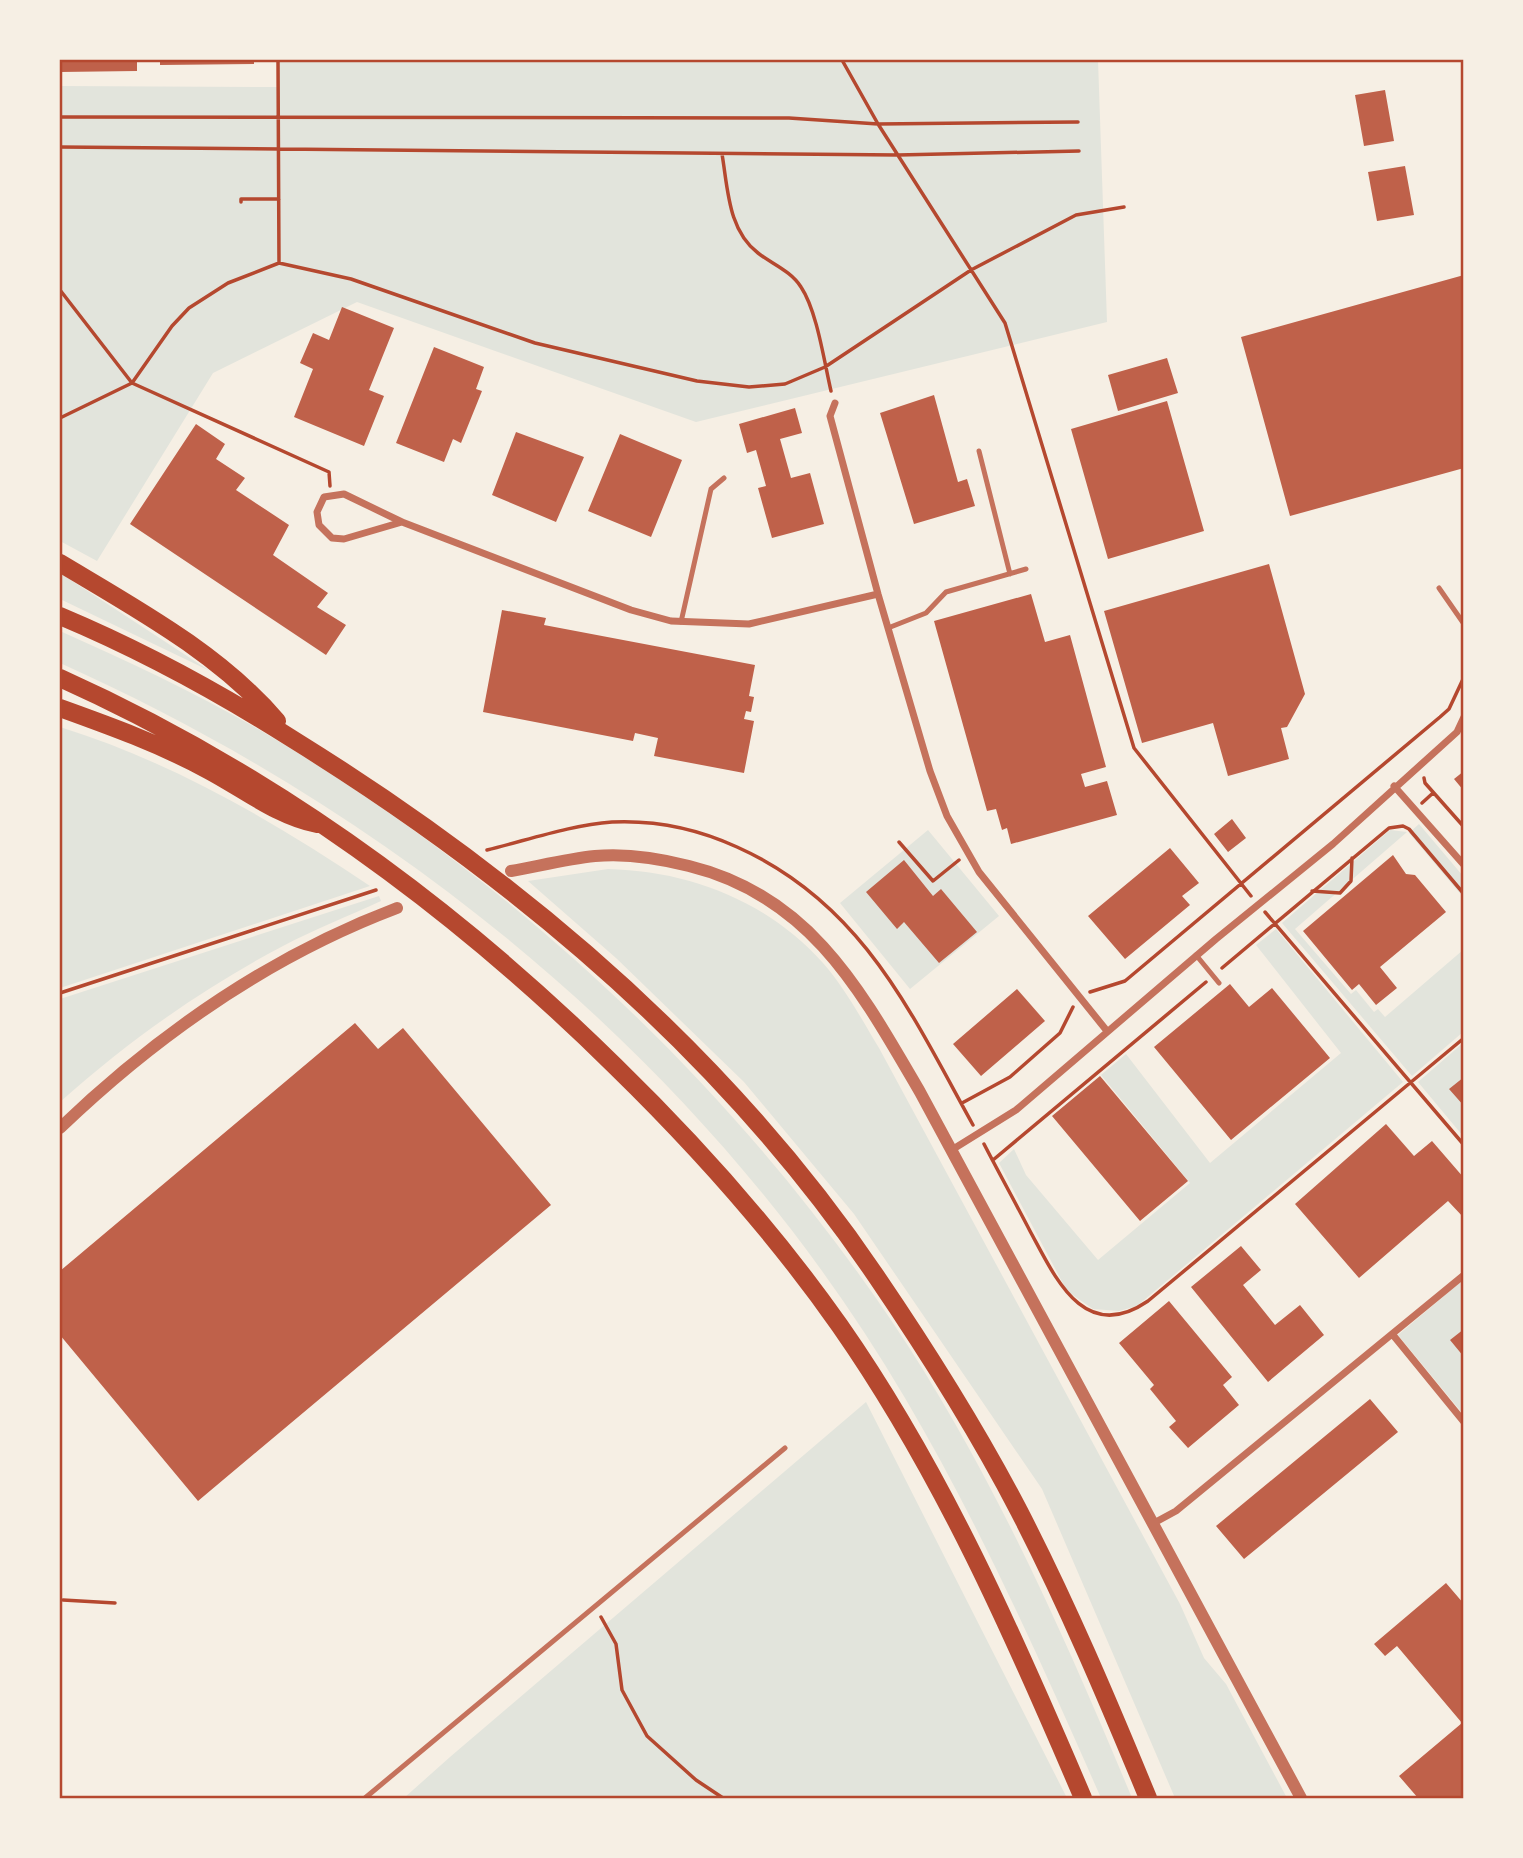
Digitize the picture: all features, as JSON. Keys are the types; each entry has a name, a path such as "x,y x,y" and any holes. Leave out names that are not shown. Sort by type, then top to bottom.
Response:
{"highway":[{"path":"60,564 194,649 256,696 290,737"},
{"path":"60,616 249,710 367,784 444,838 569,938 691,1053 796,1169 875,1275 947,1387 1018,1508 1075,1628 1148,1798"},
{"path":"60,678 208,752 328,826 443,912 561,1013 670,1119 735,1192 840,1327 930,1472 1013,1633 1083,1798"},
{"path":"60,708 173,752 292,819 328,826"},
{"path":"1126,1747 1156,1798"}],"street":[{"path":"835,403 830,416 878,594 936,789 967,853 1107,1031"},
{"path":"402,522 344,539 332,538 319,525 317,512 321,501 331,495 344,494 402,522 631,610 681,622 749,624 878,594"},
{"path":"950,1151 1016,1110 1196,955 1332,844 1457,732 1463,718"},
{"path":"1394,786 1464,865"},
{"path":"511,871 596,856 652,857 718,873 767,897 803,923 836,959 868,1003 1301,1798"},
{"path":"60,1128 109,1081 150,1048 246,982 311,946 397,908"},
{"path":"1152,1524 1176,1511 1464,1275"},
{"path":"1392,1335 1464,1422"}],"lane":[{"path":"979,452 1010,574"},
{"path":"681,622 710,489 724,478"},
{"path":"888,628 926,614 946,592 1026,569"},
{"path":"1439,588 1464,624"},
{"path":"1196,955 1219,983"},
{"path":"365,1798 785,1448"}],"path":[{"path":"278,60 279,263"},
{"path":"842,60 878,124 1005,323 1134,747 1240,884 1464,1145"},
{"path":"60,117 789,118 878,124 1078,122"},
{"path":"60,147 898,155 1079,151"},
{"path":"722,154 734,221 750,245 801,286 835,403"},
{"path":"241,202 241,199 279,199"},
{"path":"60,418 132,383 172,326 189,308 228,283 279,263 351,279 536,343 697,381 749,387 785,384 825,367 971,270 1076,215 1124,207"},
{"path":"60,290 132,383 330,472 331,495"},
{"path":"962,1104 1010,1077 1060,1033 1079,995 1125,981 1440,717 1449,709 1464,677"},
{"path":"1433,793 1464,827"},
{"path":"993,1160 1390,828 1403,826 1418,838 1464,894"},
{"path":"899,842 933,881 967,853"},
{"path":"1312,891 1340,893 1352,881 1352,858"},
{"path":"60,993 376,890"},
{"path":"978,1133 1065,1294 1090,1311 1123,1312 1148,1301 1464,1038"},
{"path":"63,1600 115,1603"},
{"path":"594,1605 617,1644 622,1690 647,1736 696,1780 723,1798"}],"shaded area":[{"path":"278,60 1098,60 1107,322 696,422 357,302 213,373 97,561 60,541 60,86 278,87"},
{"path":"60,573 210,671 60,599"},
{"path":"60,631 209,702 351,787 440,850 526,918 608,990 687,1067 760,1149 829,1234 893,1323 929,1379 963,1437 1024,1555 1053,1615 1132,1798 1101,1798 985,1545 905,1398 828,1279 740,1167 644,1062 540,966 428,877 310,797 187,725 60,663"},
{"path":"60,727 142,757 220,795 296,838 370,886 60,988"},
{"path":"1419,824 1463,876 1463,897 1409,833"},
{"path":"928,830 999,916 910,989 840,903"},
{"path":"1390,830 1407,832 1295,929 1351,994 1356,990 1374,1012 1378,1009 1385,1017 1463,950 1463,1032 1412,1076 1282,923"},
{"path":"608,869 638,871 697,883 752,907 801,941 839,983 879,1048 1180,1604 1204,1658 1226,1684 1287,1798 1175,1798 1042,1489 854,1214 744,1082 616,958 528,881"},
{"path":"379,896 381,901 283,946 195,998 139,1037 60,1102 60,999"},
{"path":"1276,929 1403,1082 1137,1306 1119,1311 1093,1309 1067,1291 999,1163 1014,1149 1026,1175 1098,1260 1190,1183 1101,1075 1126,1054 1210,1163 1341,1053 1256,945"},
{"path":"1463,1043 1463,1136 1418,1082"},
{"path":"1463,1280 1463,1414 1398,1335"},
{"path":"866,1402 1067,1798 404,1798 450,1757"}],"building":[{"path":"60,60 137,60 137,71 60,72"},
{"path":"160,60 254,60 254,64 160,65"},
{"path":"1385,90 1394,141 1364,146 1355,95"},
{"path":"1405,166 1414,215 1377,221 1368,172"},
{"path":"1464,275 1464,468 1290,516 1241,337"},
{"path":"342,307 394,328 369,390 384,396 364,446 294,417 313,369 300,363 313,333 329,340"},
{"path":"434,347 484,367 476,389 482,391 461,443 453,439 444,462 396,443"},
{"path":"1167,358 1178,393 1118,411 1108,375"},
{"path":"934,395 958,482 967,479 975,506 914,524 880,413"},
{"path":"1167,401 1204,531 1108,559 1071,429"},
{"path":"795,408 802,433 780,439 791,478 810,473 824,524 772,538 758,488 766,486 756,450 747,453 739,424"},
{"path":"196,424 225,444 216,459 245,478 236,490 289,525 273,555 328,593 317,607 346,625 326,655 130,524"},
{"path":"516,432 584,457 556,522 492,495"},
{"path":"620,434 682,460 651,537 588,511"},
{"path":"1269,564 1305,694 1287,727 1281,728 1289,759 1228,776 1213,723 1142,743 1104,611"},
{"path":"1031,594 1045,642 1070,635 1106,767 1081,774 1085,787 1107,781 1117,815 1011,844 1007,828 1002,830 996,809 987,811 934,621"},
{"path":"502,610 546,618 544,625 755,665 749,696 754,697 751,712 746,711 744,719 754,721 744,773 654,756 658,738 635,733 633,741 483,712"},
{"path":"1464,771 1464,791 1454,779"},
{"path":"1232,819 1246,838 1228,852 1214,834"},
{"path":"1170,848 1199,883 1182,896 1190,905 1125,959 1088,916"},
{"path":"1393,855 1406,874 1415,875 1446,912 1380,967 1397,988 1376,1005 1359,984 1352,990 1303,931"},
{"path":"904,860 933,896 941,889 977,932 939,963 904,922 897,929 866,892"},
{"path":"1230,984 1249,1007 1272,988 1330,1058 1231,1140 1154,1047"},
{"path":"1017,989 1045,1021 981,1076 953,1044"},
{"path":"355,1023 378,1049 403,1028 551,1205 198,1501 60,1335 60,1271"},
{"path":"1100,1076 1188,1181 1140,1221 1052,1116"},
{"path":"1464,1077 1464,1106 1449,1089"},
{"path":"1386,1124 1414,1156 1432,1141 1464,1178 1464,1218 1448,1201 1359,1278 1295,1204"},
{"path":"1241,1246 1261,1270 1243,1285 1275,1325 1300,1305 1324,1335 1268,1382 1191,1287"},
{"path":"1169,1301 1232,1377 1223,1385 1239,1405 1188,1448 1169,1427 1176,1421 1150,1389 1154,1385 1119,1343"},
{"path":"1464,1329 1464,1357 1450,1340"},
{"path":"1370,1399 1398,1432 1244,1559 1216,1526"},
{"path":"1446,1583 1464,1604 1464,1798 1418,1798 1399,1776 1462,1723 1397,1646 1385,1656 1374,1644"}]}
